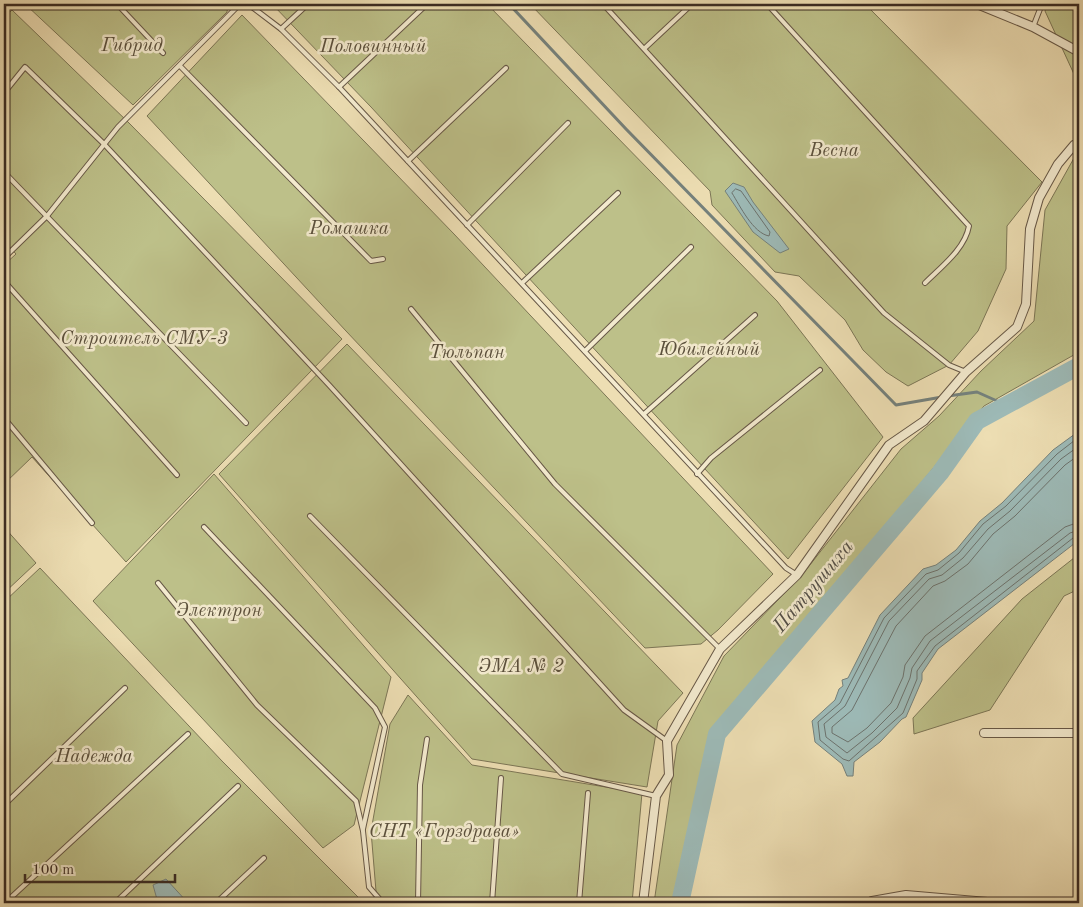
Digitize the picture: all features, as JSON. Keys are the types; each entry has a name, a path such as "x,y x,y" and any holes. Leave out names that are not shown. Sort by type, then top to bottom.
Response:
{"street":[{"path":"976,4 1033,27 1079,52"},
{"path":"643,903 656,796 669,775 667,741 720,649 797,575 889,445 924,421 966,372 1017,327 1026,304 1030,229 1039,198 1058,164 1074,145 1079,143"},
{"path":"984,733 1079,733"},
{"path":"872,903 872,901 906,895 999,903"}],"lane":[{"path":"117,4 163,53"},
{"path":"4,258 46,216 118,126 240,4"},
{"path":"248,4 281,29 338,87 644,414 697,474 786,568 797,575"},
{"path":"281,29 308,4"},
{"path":"338,87 428,4"},
{"path":"603,4 884,313 949,365 966,372"},
{"path":"645,48 692,4"},
{"path":"767,4 969,226 968,235 959,248 925,283"},
{"path":"1033,27 1042,4"},
{"path":"180,66 371,261 383,259"},
{"path":"4,93 25,68 104,144 329,385 624,710 667,741"},
{"path":"408,161 506,68"},
{"path":"467,225 568,123"},
{"path":"4,172 246,423"},
{"path":"522,283 618,194"},
{"path":"585,352 691,248"},
{"path":"4,281 177,475"},
{"path":"411,309 556,484 720,649"},
{"path":"644,414 755,315"},
{"path":"697,474 711,458 820,370"},
{"path":"4,418 92,522"},
{"path":"310,516 562,774 656,796"},
{"path":"204,527 375,708 384,727 363,831"},
{"path":"158,583 257,705 356,801 363,831 369,887 383,903"},
{"path":"4,805 125,688"},
{"path":"5,903 188,734"},
{"path":"418,903 420,784 427,739"},
{"path":"492,903 500,778"},
{"path":"115,903 238,786"},
{"path":"579,903 588,793"},
{"path":"216,903 264,858"}],"green space":[{"name":"Гибрид","path":"25,4 228,4 227,12 133,105"},
{"name":"Юбилейный","path":"272,4 487,4 777,301 883,437 788,559 371,107"},
{"name":"Весна","path":"530,4 865,4 1042,182 1007,226 1006,269 978,331 949,365 908,386 886,372 863,350 845,320 799,276 775,272 712,205 710,191"},
{"path":"1047,4 1079,4 1079,85 1045,11"},
{"name":"Строитель СМУ-3","path":"12,10 129,123 342,339 126,562 32,457 4,484 4,265 16,254 4,241 4,18"},
{"name":"Тюльпан","path":"242,15 454,234 773,574 718,630 701,644 645,648 346,331 147,116"},
{"path":"1079,155 1079,352 984,406 841,581 712,730 676,903 654,903 677,745 724,656 802,575 901,449 939,416 981,371 1034,321 1045,210 1074,158"},
{"name":"ЭМА № 2","path":"347,344 683,693 658,721 647,787 472,759 219,474"},
{"name":"Электрон","path":"214,474 391,677 354,825 323,848 93,601"},
{"path":"4,527 36,563 4,593"},
{"path":"1079,554 1079,589 1064,596 990,710 914,734 913,718 1022,599"},
{"name":"Надежда","path":"40,568 222,761 364,903 4,903 4,602"},
{"name":"СНТ «Горздрава»","path":"408,695 472,765 642,793 632,903 377,903 371,831 390,724"}],"water":[{"path":"733,183 744,187 753,202 789,249 780,253 753,232 725,191"},
{"path":"1079,431 1079,540 938,649 922,673 922,680 906,717 880,742 854,762 853,776 847,776 842,764 815,742 812,721 835,700 839,689 843,686 842,680 848,678 880,615 923,569 936,565 956,550 980,521 1002,503 1053,450"},
{"path":"166,879 188,903 158,903 153,885"}],"waterway":[{"path":"509,4 626,129 896,405 942,397"},
{"name":"Патрушиха","path":"680,903 717,734 940,473 977,421 1079,366"},
{"path":"948,396 977,392 1006,405"}],"park label":[{"name":"Половинный","path":"373,47"},
{"name":"Ромашка","path":"349,229"}]}
